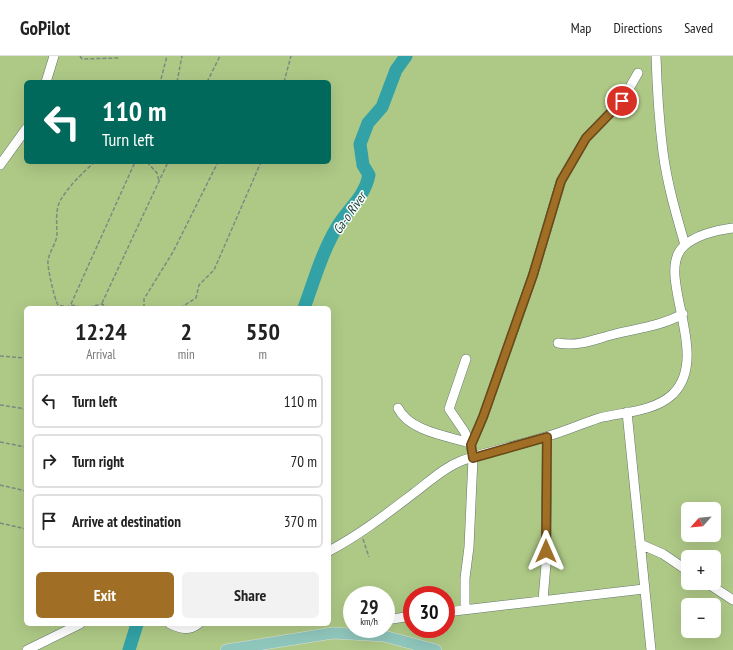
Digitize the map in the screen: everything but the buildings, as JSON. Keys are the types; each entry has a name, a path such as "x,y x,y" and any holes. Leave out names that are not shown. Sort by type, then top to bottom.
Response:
{"main road":[{"path":"226,650 333,633 384,636 436,650"}],"street":[{"path":"47,80 54,56"},
{"path":"656,56 658,103 663,152 676,213 685,245"},
{"path":"470,444 483,417 533,275 561,181 586,138 622,101 638,73"},
{"path":"0,165 24,132"},
{"path":"331,550 360,534 449,467 473,458 547,437 598,419 659,404 674,393 686,368 687,353 686,329 683,314 676,295 675,276 677,256 685,245 699,237 733,228"},
{"path":"558,343 567,345 587,343 613,334 660,324 683,314"},
{"path":"465,609 465,578 469,547 473,458 470,444 464,430 448,409 466,359"},
{"path":"398,408 404,418 418,426 470,444"},
{"path":"627,412 651,650"},
{"path":"543,600 546,564 547,437"},
{"path":"640,544 663,554 681,566"},
{"path":"455,611 644,589"},
{"path":"718,590 733,600"},
{"path":"27,650 76,626"},
{"path":"178,626 189,629 194,626"},
{"path":"333,633 343,630"}],"path":[{"path":"80,56 82,59 97,59 119,56"},
{"path":"161,79 167,56"},
{"path":"178,80 182,56"},
{"path":"208,80 220,56"},
{"path":"285,80 291,56"},
{"path":"58,306 55,301 53,285 47,268 48,260 56,237 57,212 60,202 86,169 92,164"},
{"path":"76,306 71,305 134,164"},
{"path":"149,164 158,173 159,181"},
{"path":"102,304 167,164"},
{"path":"144,306 144,299 173,252 217,164"},
{"path":"183,306 196,298 199,285 214,270 260,164"},
{"path":"94,306 102,304 106,306"},
{"path":"0,356 24,358"},
{"path":"0,405 24,409"},
{"path":"0,442 24,447"},
{"path":"0,485 24,491"},
{"path":"0,524 24,529"},
{"path":"360,534 369,557"}],"green space":[{"path":"0,56 733,56 733,650 0,650"}],"waterway":[{"name":"Ga-o River","path":"305,306 327,246 341,220 360,197 367,183 369,175 363,165 360,144 368,123 382,107 396,70 406,56"},
{"name":"Ga-o River","path":"129,650 136,626"}],"route":[{"path":"546,551 547,437 473,458 471,445 483,417 533,275 561,181 586,138 622,101"}]}
